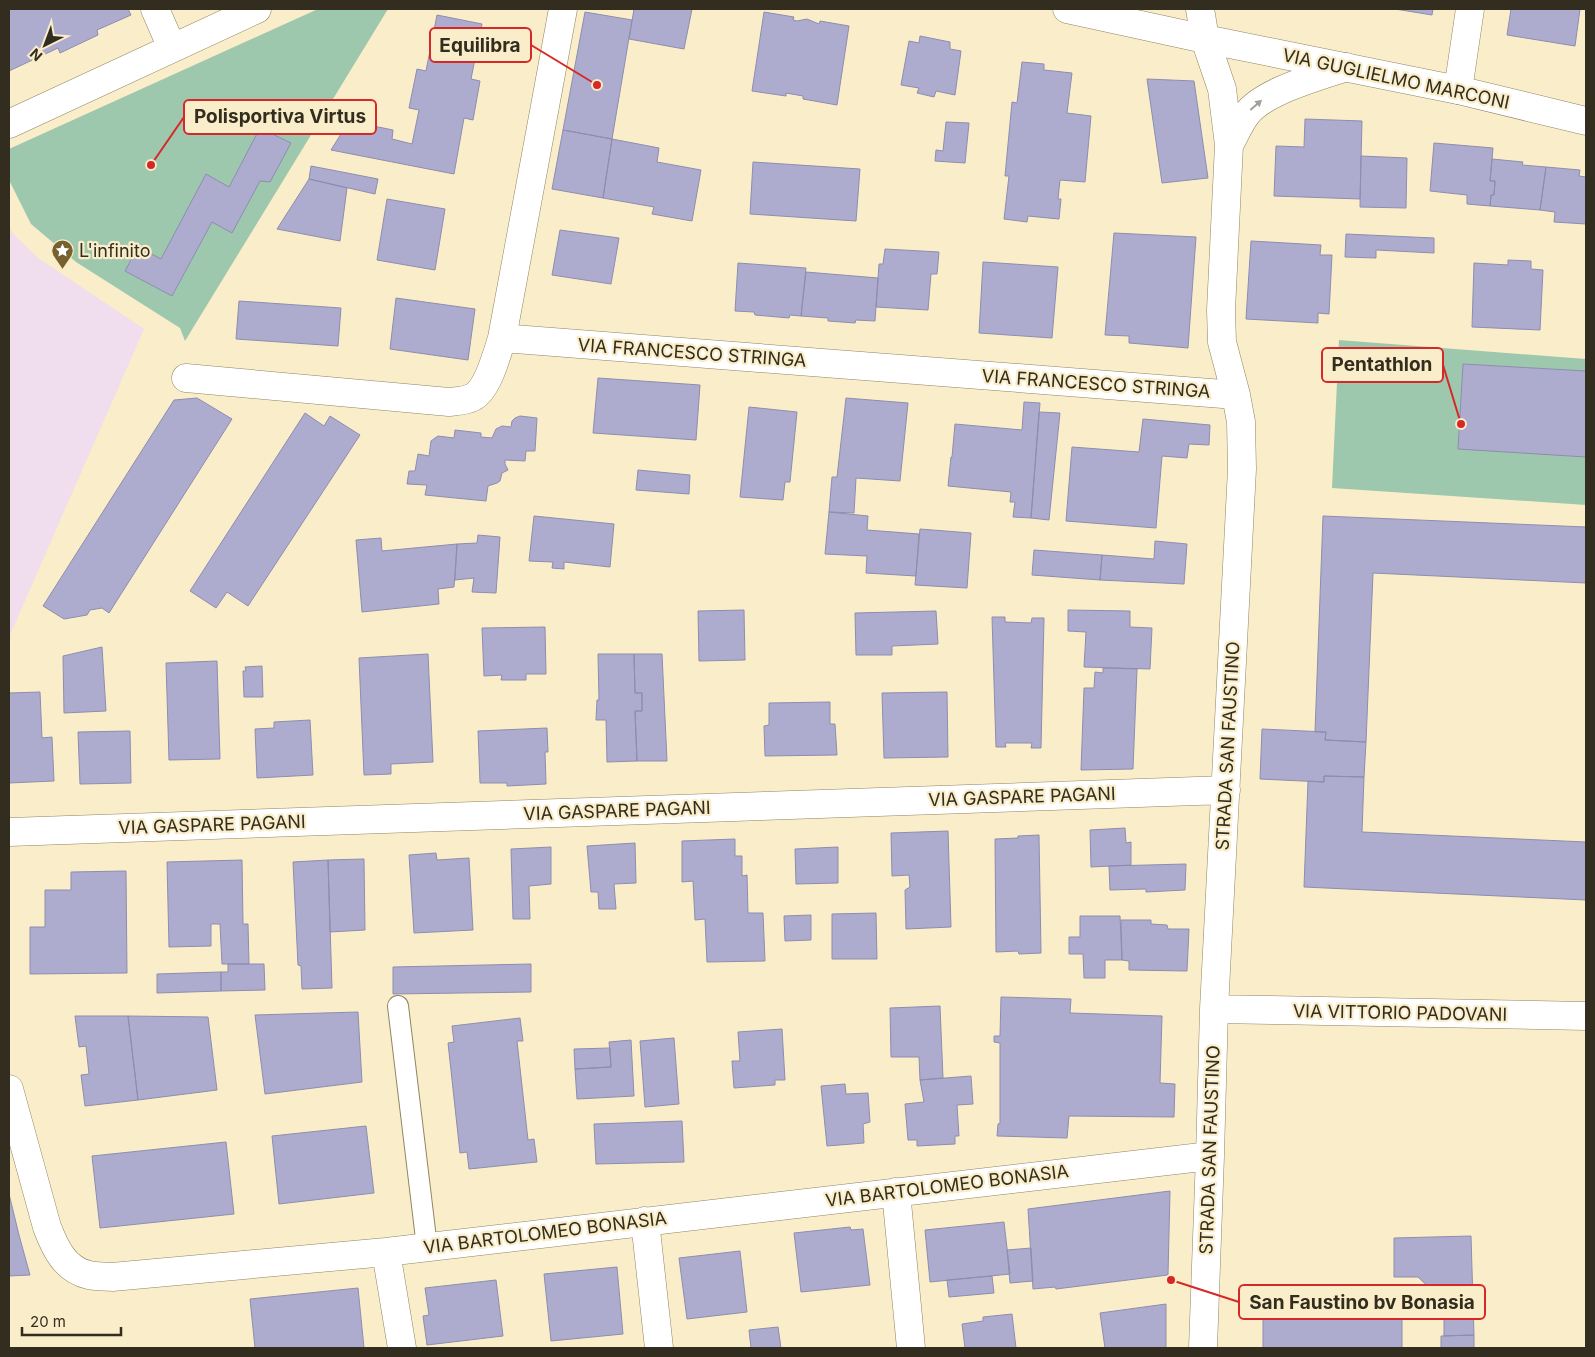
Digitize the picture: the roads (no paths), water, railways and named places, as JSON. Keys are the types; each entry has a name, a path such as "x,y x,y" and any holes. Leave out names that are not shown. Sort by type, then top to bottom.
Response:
{"street":[{"path":"155,9 172,48"},
{"path":"9,124 257,9"},
{"path":"186,378 449,402 463,401 474,397 482,388 491,371 502,338 563,9"},
{"name":"VIA GUGLIELMO MARCONI","path":"1067,9 1458,90 1586,120"},
{"name":"STRADA SAN FAUSTINO","path":"1200,9 1205,39 1222,89 1229,145 1221,310 1222,342 1241,422 1242,469 1214,1009 1203,1348"},
{"path":"1458,90 1470,9"},
{"name":"STRADA SAN FAUSTINO","path":"1229,145 1246,114 1262,100 1292,86 1346,67"},
{"name":"VIA FRANCESCO STRINGA","path":"502,338 1236,395"},
{"name":"VIA GASPARE PAGANI","path":"9,832 1226,790"},
{"name":"VIA VITTORIO PADOVANI","path":"1214,1009 1586,1016"},
{"name":"VIA BARTOLOMEO BONASIA","path":"9,1089 55,1248 69,1266 88,1275 112,1277 386,1252 1210,1156"},
{"path":"896,1192 911,1348"},
{"path":"645,1221 659,1348"},
{"path":"386,1252 402,1348"}],"lane":[{"path":"398,1006 427,1247"}],"place":[{"name":"Equilibra","path":"597,85"},
{"name":"Polisportiva Virtus","path":"151,165"},
{"name":"L'infinito","path":"63,270"},
{"name":"Pentathlon","path":"1461,424"},
{"name":"San Faustino bv Bonasia","path":"1171,1280"}]}
